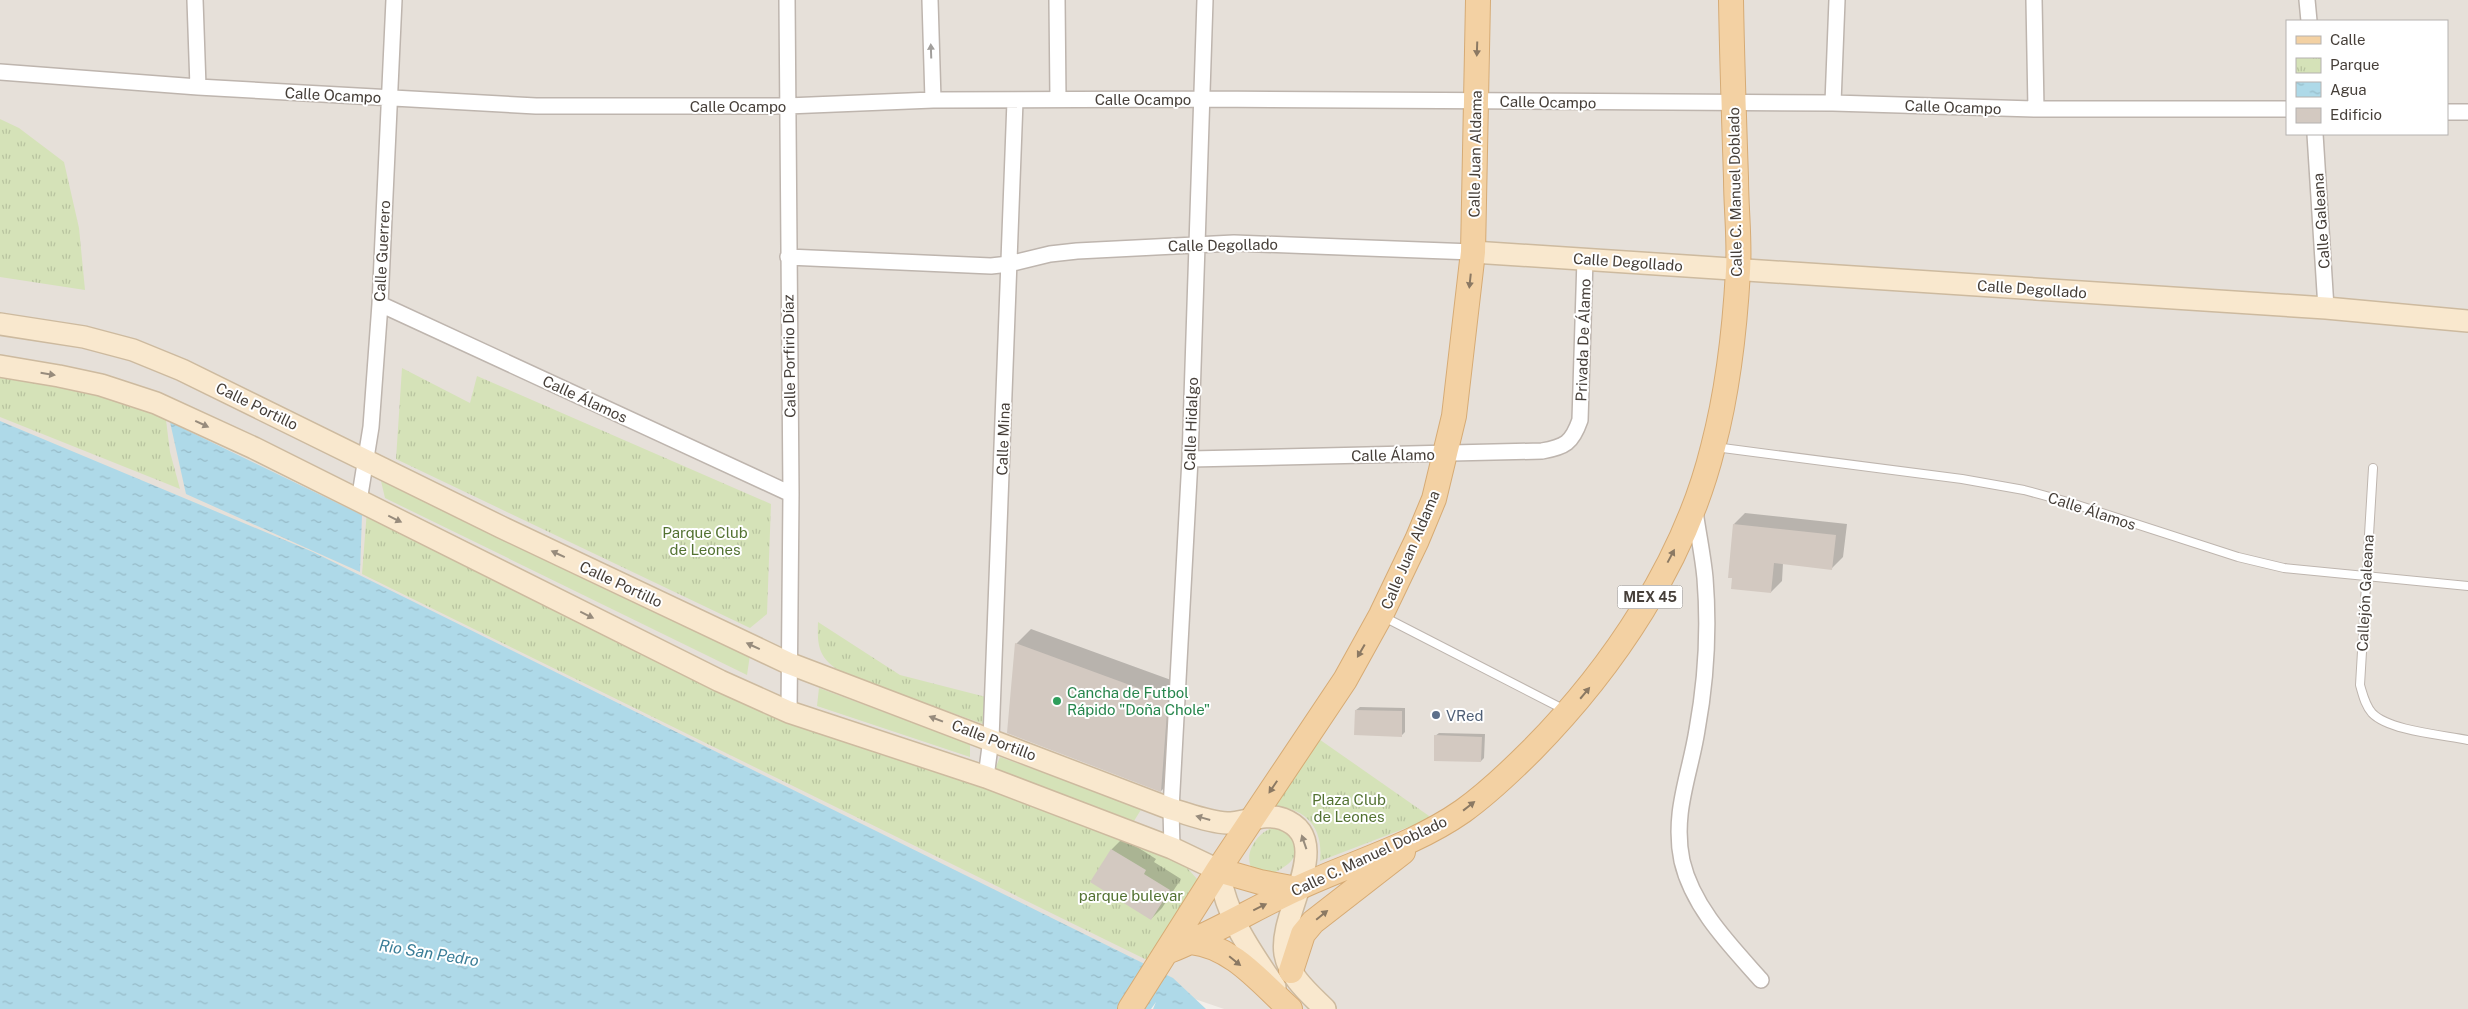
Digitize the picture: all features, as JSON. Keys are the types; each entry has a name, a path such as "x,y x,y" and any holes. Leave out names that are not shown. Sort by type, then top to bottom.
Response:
{"main road":[{"name":"Calle Juan Aldama","path":"1130,1009 1166,955 1218,870 1345,680 1382,615 1434,499 1446,454 1461,370 1473,252 1478,0"},
{"name":"Calle C. Manuel Doblado","path":"1166,955 1232,920 1297,889 1430,831 1462,811 1501,781 1569,712 1614,654 1649,598 1678,544 1714,447 1728,364 1738,269 1730,0"},
{"path":"1291,971 1303,934 1313,922 1430,831"},
{"path":"1218,870 1260,882 1297,889"},
{"path":"1191,942 1217,948 1234,959 1291,1009"}],"street":[{"path":"195,0 198,87"},
{"name":"Calle Guerrero","path":"359,501 366,460 380,304 394,0"},
{"name":"Calle Porfirio Díaz","path":"787,0 791,494 789,712"},
{"path":"930,0 933,100"},
{"path":"1058,0 1058,99"},
{"name":"Calle Hidalgo","path":"1172,848 1171,809 1190,459 1205,0"},
{"path":"1833,103 1837,0"},
{"path":"2034,0 2036,109"},
{"path":"2307,0 2309,20"},
{"name":"Calle Ocampo","path":"0,72 198,87 536,106 787,106 933,100 1015,101 1058,99 1734,104 1833,103 2036,109 2286,109"},
{"name":"Calle Mina","path":"986,777 992,739 1015,101"},
{"path":"2448,112 2468,112"},
{"name":"Calle Galeana","path":"2315,135 2326,308"},
{"name":"Calle Degollado","path":"788,257 976,266 1009,264 1032,257 1077,251 1198,244 1268,243 1585,259 2326,308 2468,321"},
{"name":"Privada De Álamo","path":"1580,420 1585,259"},
{"name":"Calle Álamos","path":"380,304 791,494"},
{"name":"Calle Portillo","path":"0,324 84,337 133,350 182,370 501,527 788,663 992,739 1171,809 1224,823 1238,823 1270,817 1282,819 1300,831 1307,848 1307,857 1288,918 1284,940 1285,956 1291,971"},
{"path":"0,366 84,381 156,403 254,448 720,681 789,712 986,777 1172,848 1218,870 1224,897 1232,920 1240,935 1291,1009"},
{"name":"Calle Álamo","path":"1190,459 1542,451 1560,448 1568,442 1580,420"},
{"path":"1694,504 1705,577 1707,623 1697,731 1685,778 1679,821 1682,861 1694,892 1723,938 1761,980"},
{"path":"1291,971 1325,1009"}],"lane":[{"name":"Calle Álamos","path":"1714,447 1962,479 2024,490 2068,502 2238,558 2284,568 2365,578 2468,586"},
{"name":"Callejón Galeana","path":"2374,468 2365,578 2360,685 2364,702 2373,714 2390,723 2410,729 2468,740"},
{"path":"1382,615 1569,712"}],"shaded area":[{"path":"0,0 2468,0 2468,1009 1224,1009 0,589"}],"green space":[{"path":"0,119 19,128 64,162 79,228 85,290 0,277"},
{"name":"Parque Club de Leones","path":"402,368 470,403 477,376 771,504 767,614 750,628 396,459"},
{"path":"0,372 89,386 165,412 170,452 180,489 0,417"},
{"path":"381,481 750,655 747,675 385,498"},
{"name":"parque bulevar","path":"367,510 496,575 955,772 1180,860 1198,880 1153,963 362,574"},
{"path":"818,622 900,675 986,697 986,725 842,673 828,662 821,652 818,639"},
{"path":"819,688 970,744 970,757 817,706"},
{"name":"Plaza Club de Leones","path":"1316,737 1432,818 1320,861 1318,837 1309,820 1291,810 1280,807 1267,807"},
{"path":"1000,757 1142,808 1134,821 995,769"},
{"path":"1272,828 1288,834 1295,843 1296,848 1292,860 1272,874 1252,869 1249,857 1250,851 1257,839 1261,834"}],"water":[{"name":"Rio San Pedro","path":"0,421 313,552 1173,978 1206,1009 1153,1009 1156,1002 1151,1009 0,1009"},
{"path":"170,422 362,515 360,572 186,494"}],"building":[{"path":"1733,524 1836,535 1832,570 1774,563 1771,593 1731,589 1732,578 1728,578"},
{"path":"1015,643 1168,699 1161,792 1007,733"},
{"path":"1355,710 1402,711 1402,737 1354,735"},
{"path":"1434,735 1482,737 1481,762 1434,761"},
{"path":"1111,849 1146,870 1144,874 1170,890 1151,920 1090,882"}],"place":[{"name":"Cancha de Futbol Rápido \"Doña Chole\"","path":"1057,701"},
{"name":"VRed","path":"1436,715"}]}
